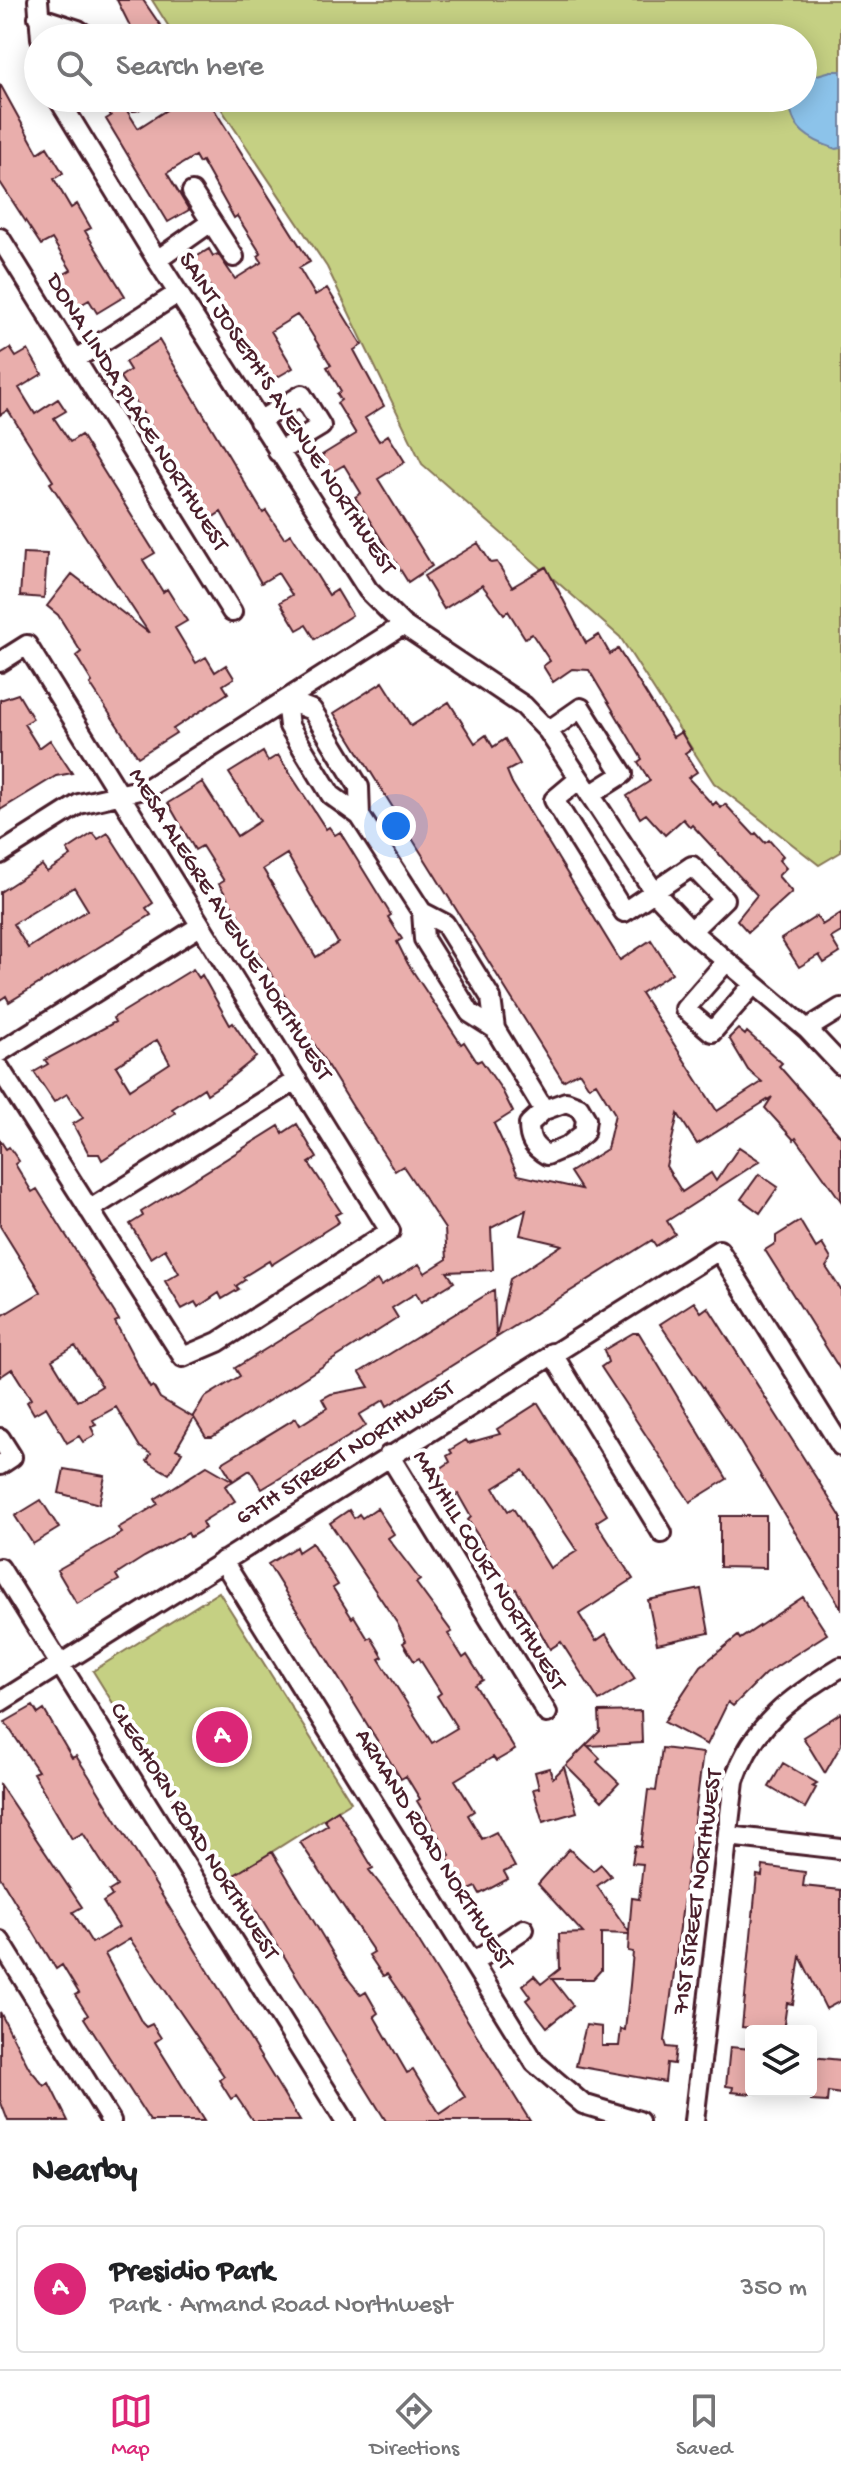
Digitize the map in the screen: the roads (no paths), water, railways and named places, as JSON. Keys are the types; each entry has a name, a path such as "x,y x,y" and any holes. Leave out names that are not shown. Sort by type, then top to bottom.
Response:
{"street":[{"path":"38,8 67,24"},
{"name":"SAINT JOSEPH'S AVENUE NORTHWEST","path":"70,112 157,260 368,590 403,625 514,698 548,731 655,893 725,963 807,1029 841,1065"},
{"path":"192,192 234,257"},
{"path":"157,260 211,222"},
{"name":"DONA LINDA PLACE NORTHWEST","path":"0,238 232,612"},
{"path":"76,359 178,293"},
{"path":"259,421 302,395 321,426 278,452"},
{"path":"0,854 79,804 148,788 403,625"},
{"name":"MESA ALEGRE AVENUE NORTHWEST","path":"0,662 27,645 390,1231 218,1342 183,1357 89,1210"},
{"path":"286,700 289,726 331,795 360,816 422,912 424,939 470,1013 495,1029"},
{"path":"286,700 312,710 359,787 360,816"},
{"path":"548,731 581,708 623,774 554,800 624,912 692,866 724,899 691,931"},
{"path":"422,912 445,924 491,998 495,1029 544,1110"},
{"path":"0,1052 200,926"},
{"path":"725,963 685,1009 712,1032 753,985"},
{"path":"807,1029 841,1008"},
{"path":"0,1069 89,1210 297,1080"},
{"name":"67TH STREET NORTHWEST","path":"0,1702 719,1250 841,1446"},
{"path":"552,1353 662,1533"},
{"path":"0,1438 6,1461"},
{"name":"MAYHILL COURT NORTHWEST","path":"389,1455 547,1713"},
{"name":"ARMAND ROAD NORTHWEST","path":"223,1561 535,2063 583,2104 639,2121"},
{"name":"CLEGHORN ROAD NORTHWEST","path":"0,1568 345,2121"},
{"name":"71ST STREET NORTHWEST","path":"694,2121 734,1781 749,1743 785,1703 841,1667"},
{"path":"728,1836 841,1849"},
{"path":"474,1962 524,1929"},
{"path":"0,1941 111,2121"}],"water":[{"path":"841,71 841,148 836,149 809,137 793,118 792,112 817,112 817,75"}],"place":[{"name":"Presidio Park","path":"222,1737"}]}
